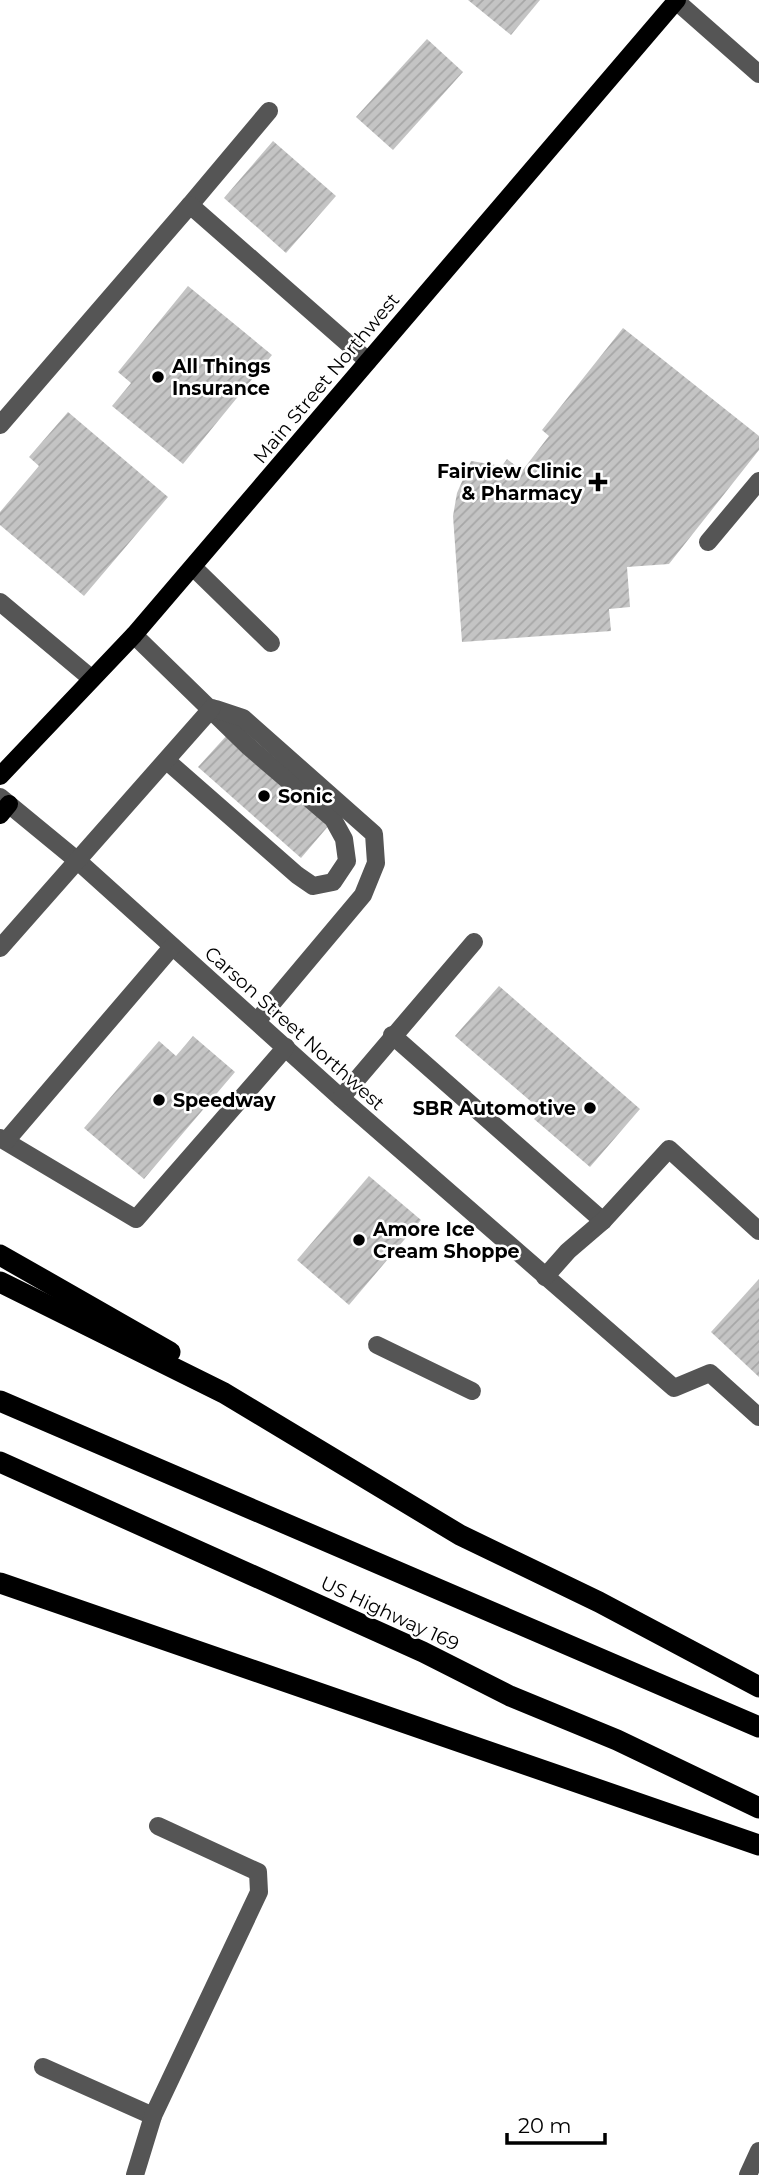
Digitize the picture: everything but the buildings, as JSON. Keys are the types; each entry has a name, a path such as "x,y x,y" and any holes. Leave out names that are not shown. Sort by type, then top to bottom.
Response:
{"highway":[{"path":"0,1255 182,1359 224,1393"},
{"path":"0,1282 224,1393 460,1535 599,1602 759,1687"},
{"name":"US Highway 169","path":"0,1401 759,1727"},
{"name":"US Highway 169","path":"0,1462 423,1652 510,1696 617,1740 759,1808"},
{"path":"0,1583 759,1845"}],"main road":[{"name":"Main Street Northwest","path":"0,776 134,635 676,0"}],"street":[{"path":"676,0 759,74"},
{"path":"0,425 269,111"},
{"path":"190,205 368,361"},
{"path":"708,542 759,481"},
{"path":"193,567 271,643"},
{"path":"0,602 92,679"},
{"path":"134,635 212,708 249,747 333,819 344,839 346,861 333,882 313,886 297,875 167,761"},
{"path":"0,948 79,862 212,708"},
{"path":"212,708 243,718 374,834 376,863 363,895 258,1020"},
{"name":"Carson Street Northwest","path":"3,805 79,862 172,947 258,1020 341,1098 674,1388 710,1373 759,1417"},
{"path":"341,1098 391,1035 474,942"},
{"path":"172,947 3,1140 136,1219 286,1047"},
{"path":"391,1035 603,1221"},
{"path":"545,1277 568,1251 603,1221 668,1149 759,1231"},
{"path":"377,1345 472,1391"},
{"path":"135,2175 152,2116 259,1892 258,1871 158,1826"},
{"path":"43,2067 152,2116"},
{"path":"748,2175 759,2151"}],"place":[{"name":"All Things Insurance","path":"158,377"},
{"name":"Fairview Clinic & Pharmacy","path":"598,482"},
{"name":"Sonic","path":"264,796"},
{"name":"Speedway","path":"159,1100"},
{"name":"SBR Automotive","path":"590,1108"},
{"name":"Amore Ice Cream Shoppe","path":"359,1240"}]}
